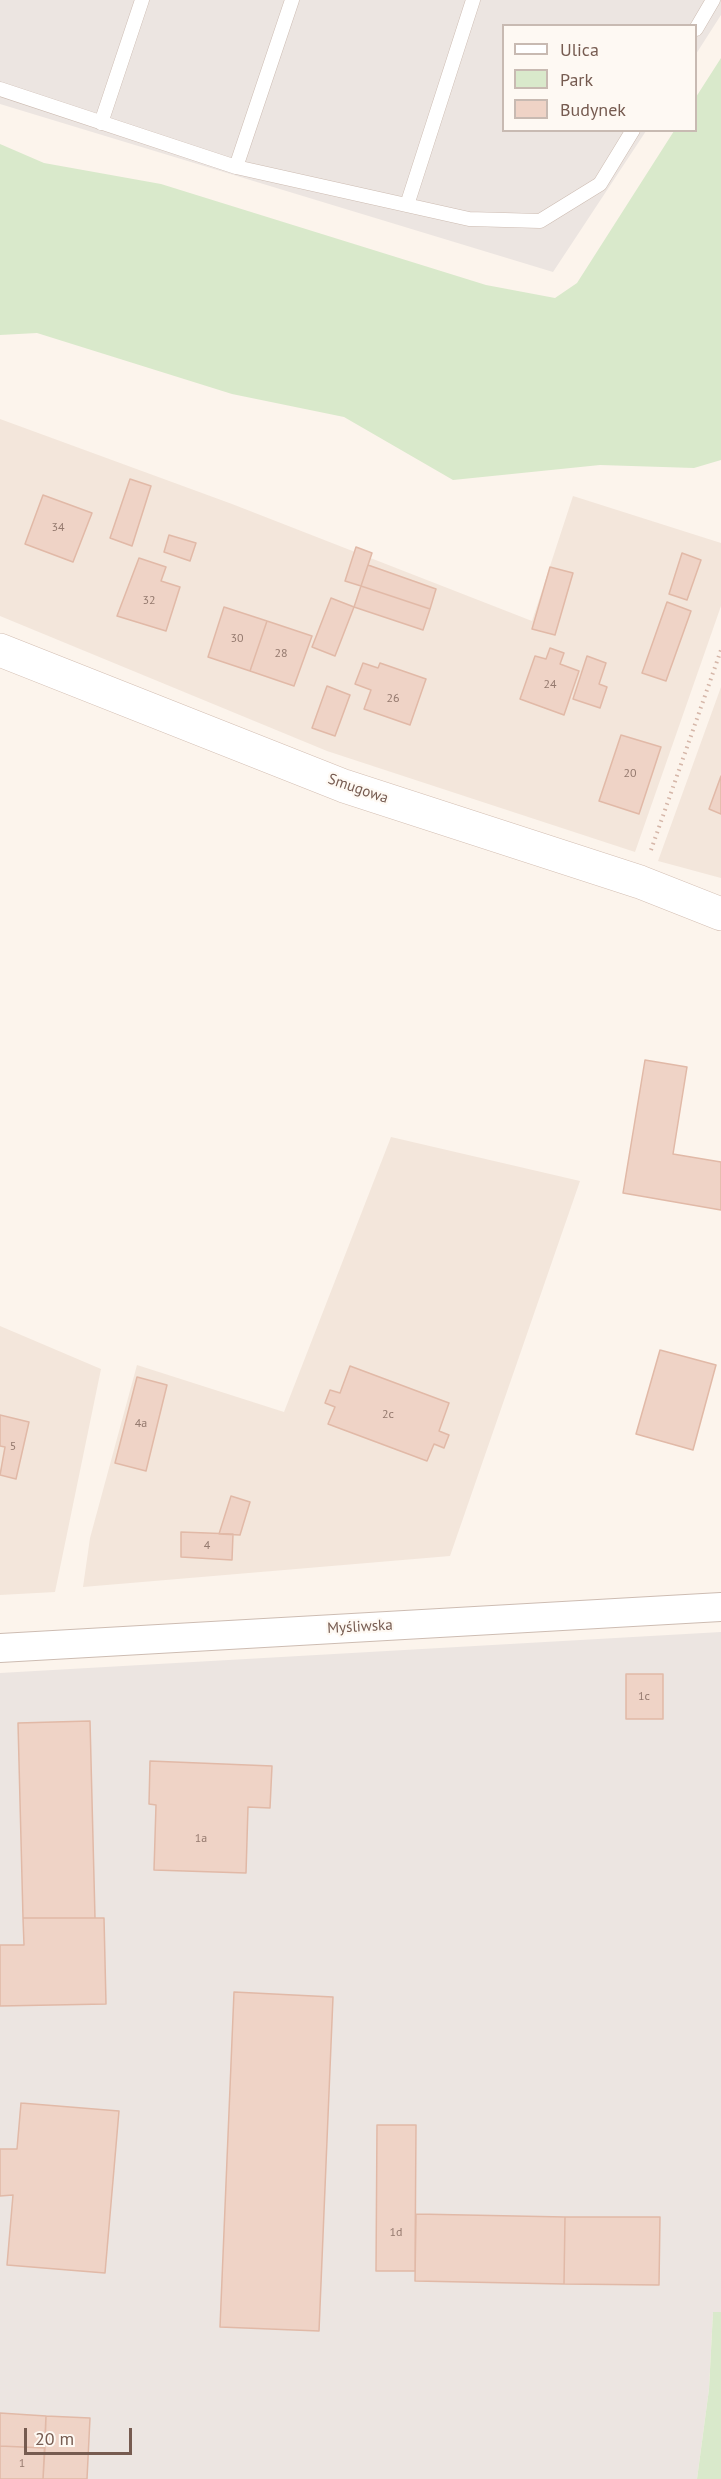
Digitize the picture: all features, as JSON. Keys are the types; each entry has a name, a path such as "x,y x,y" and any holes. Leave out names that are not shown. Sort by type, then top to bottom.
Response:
{"street":[{"name":"Smugowa","path":"0,650 344,786 640,882 721,914"},
{"name":"Myśliwska","path":"0,1648 721,1607"}],"lane":[{"path":"101,123 142,0"},
{"path":"237,167 292,0"},
{"path":"407,205 473,0"},
{"path":"697,27 713,0"},
{"path":"0,89 237,167 469,219 540,221 600,184 632,132"}],"path":[{"path":"640,882 721,650"}],"shaded area":[{"path":"0,0 721,0 721,15 697,52 697,24 502,24 502,132 645,132 553,272 0,104"},
{"path":"0,419 232,504 532,621 573,496 721,543 721,606 635,852 327,751 0,616"},
{"path":"721,687 721,878 658,861"},
{"path":"391,1137 580,1181 450,1556 83,1587 90,1538 137,1365 284,1412"},
{"path":"0,1326 101,1369 55,1592 0,1595"},
{"path":"721,1632 721,2312 713,2312 709,2389 697,2479 0,2479 0,1673"}],"green space":[{"path":"721,58 721,460 694,468 600,465 453,480 344,417 232,394 37,333 0,335 0,144 44,163 161,184 486,285 555,298 577,283 673,132 697,132 697,95"},
{"path":"713,2312 721,2312 721,2479 697,2479 709,2389"}],"building":[{"path":"130,479 151,486 132,546 110,538"},
{"path":"43,495 92,513 73,562 25,544"},
{"path":"169,535 196,543 190,561 164,552"},
{"path":"356,547 372,553 361,586 345,581"},
{"path":"682,553 701,560 687,600 669,594"},
{"path":"139,558 166,567 161,581 180,587 166,631 117,616"},
{"path":"368,565 436,589 430,609 361,586"},
{"path":"550,567 573,573 555,635 532,629"},
{"path":"361,586 430,609 423,630 354,607"},
{"path":"331,598 354,607 335,656 312,647"},
{"path":"667,602 691,611 666,681 642,673"},
{"path":"224,607 267,621 250,671 208,657"},
{"path":"267,621 312,636 294,686 250,671"},
{"path":"550,648 564,653 560,664 579,671 564,715 520,699 535,656 546,659"},
{"path":"587,656 606,663 599,684 607,687 600,708 573,699"},
{"path":"363,663 378,668 380,663 426,679 410,725 364,709 371,690 355,684"},
{"path":"327,686 350,695 335,736 312,728"},
{"path":"621,735 661,747 639,814 599,801"},
{"path":"721,776 721,814 709,809"},
{"path":"645,1060 687,1067 673,1154 721,1162 721,1210 623,1193"},
{"path":"660,1350 716,1365 693,1450 636,1434"},
{"path":"350,1366 449,1403 439,1431 449,1435 444,1448 434,1444 427,1461 328,1424 335,1407 325,1403 330,1390 340,1393"},
{"path":"137,1377 167,1385 146,1471 115,1463"},
{"path":"0,1415 29,1422 16,1479 0,1475 5,1447 0,1446"},
{"path":"231,1496 250,1502 240,1535 219,1534"},
{"path":"181,1532 233,1534 232,1560 181,1557"},
{"path":"626,1674 663,1674 663,1719 626,1719"},
{"path":"90,1721 95,1918 23,1918 18,1723"},
{"path":"150,1761 272,1766 270,1808 248,1807 246,1873 154,1870 156,1805 149,1804"},
{"path":"23,1918 104,1918 106,2004 0,2006 0,1945 24,1945"},
{"path":"234,1992 333,1997 319,2331 220,2327"},
{"path":"21,2103 119,2111 105,2273 7,2265 13,2195 0,2196 0,2149 17,2149"},
{"path":"377,2125 416,2125 415,2271 376,2271"},
{"path":"416,2214 565,2217 564,2284 415,2281"},
{"path":"565,2217 660,2217 659,2285 564,2284"},
{"path":"0,2413 46,2416 45,2448 0,2446"},
{"path":"46,2416 90,2418 87,2479 43,2479"},
{"path":"0,2446 45,2448 43,2479 0,2479"}]}
